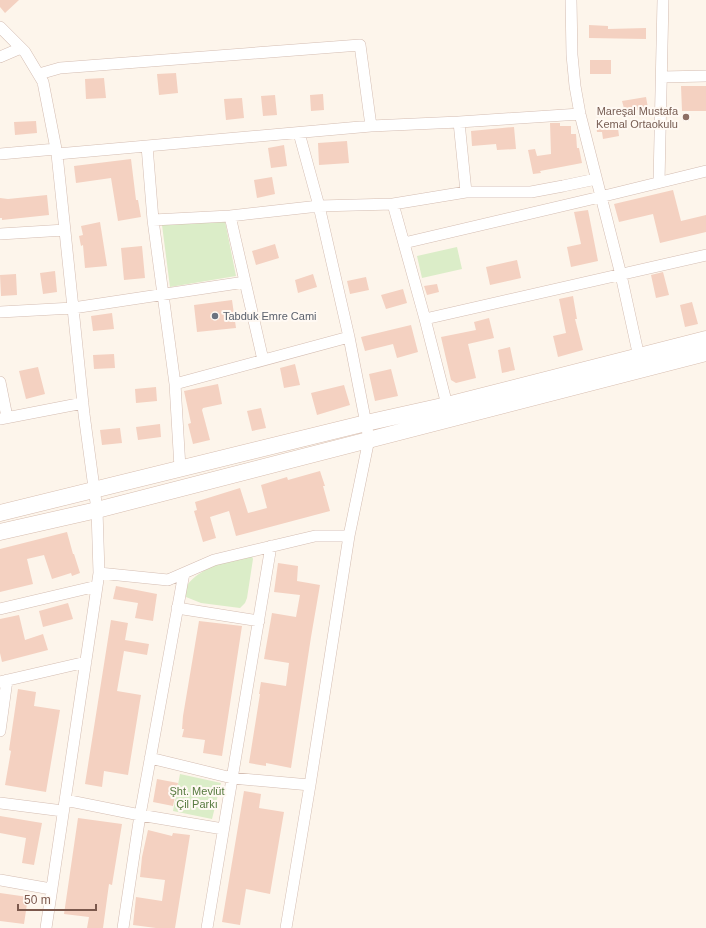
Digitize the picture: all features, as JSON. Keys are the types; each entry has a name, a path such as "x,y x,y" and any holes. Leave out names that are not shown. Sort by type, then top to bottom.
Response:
{"street":[{"path":"571,0 572,55 580,114 600,197 621,274 639,357"},
{"path":"659,182 663,0"},
{"path":"0,27 22,48 43,82 57,152 83,403 93,490 97,510 99,573 46,928"},
{"path":"39,74 60,68 360,45 371,126"},
{"path":"0,57 22,48"},
{"path":"662,77 706,76"},
{"path":"0,154 148,146 371,126 580,114"},
{"path":"459,122 466,192"},
{"path":"286,928 349,536 369,439 349,337 319,206 299,133"},
{"path":"148,146 153,220 175,384 180,468"},
{"path":"404,243 706,171"},
{"path":"153,220 230,216 319,206 393,204 466,192 531,192 596,179"},
{"path":"393,204 447,405"},
{"path":"230,216 263,360"},
{"path":"0,234 65,230"},
{"path":"425,319 706,255"},
{"path":"0,312 73,308 245,282"},
{"path":"175,384 349,337"},
{"path":"0,513 366,423 447,405 706,339"},
{"path":"0,532 97,510 706,353"},
{"path":"0,382 3,418 83,403"},
{"path":"99,573 168,580 214,560 271,546 315,536 349,536"},
{"path":"206,928 271,546"},
{"path":"123,928 140,815 184,573"},
{"path":"0,609 97,586"},
{"path":"178,608 259,621"},
{"path":"0,731 4,681 86,662"},
{"path":"150,758 232,778 310,785"},
{"path":"0,803 64,805 140,815 223,829"},
{"path":"0,880 51,889"}],"green space":[{"path":"225,221 236,276 170,287 162,225"},
{"path":"457,247 462,269 422,278 417,256"},
{"path":"252,556 253,559 247,598 245,603 240,608 201,603 186,597 185,591 187,586 196,576 216,565"},
{"name":"Şht. Mevlüt Çil Parkı","path":"180,774 221,783 212,819 173,811"}],"building":[{"path":"0,0 19,0 5,13 0,7"},
{"path":"589,25 608,26 608,29 646,28 646,39 589,38"},
{"path":"590,60 611,60 611,74 590,74"},
{"path":"176,73 178,93 159,95 157,74"},
{"path":"104,78 106,98 86,99 85,79"},
{"path":"681,86 706,86 706,111 682,111"},
{"path":"323,94 324,110 311,111 310,95"},
{"path":"275,95 277,115 263,116 261,96"},
{"path":"646,97 648,108 625,112 622,101"},
{"path":"242,98 244,118 226,120 224,99"},
{"path":"617,120 619,136 603,139 602,132 597,132 596,124"},
{"path":"36,121 37,133 15,135 14,122"},
{"path":"550,123 560,123 560,126 571,126 571,134 576,134 577,148 579,148 582,163 540,171 541,173 533,174 528,150 535,149 537,156 551,154"},
{"path":"514,127 516,149 497,150 496,144 472,146 471,131"},
{"path":"347,141 349,163 319,165 318,143"},
{"path":"284,145 287,166 271,168 268,148"},
{"path":"131,159 136,200 138,200 141,217 118,221 111,178 76,183 74,166"},
{"path":"272,177 275,194 257,198 254,180"},
{"path":"673,190 681,221 706,215 706,232 660,243 653,214 619,222 614,204"},
{"path":"47,195 49,215 2,220 2,218 0,218 0,198 8,199"},
{"path":"588,210 598,261 571,267 567,247 581,244 574,212"},
{"path":"100,222 107,266 85,268 83,245 81,246 79,236 83,235 81,226"},
{"path":"275,244 279,258 256,265 252,251"},
{"path":"142,246 145,278 124,280 121,248"},
{"path":"517,260 521,278 490,285 486,267"},
{"path":"55,271 57,292 43,294 40,273"},
{"path":"663,272 669,295 656,298 651,275"},
{"path":"16,274 17,295 1,296 0,275"},
{"path":"313,274 317,287 298,293 295,280"},
{"path":"366,277 369,290 350,294 347,281"},
{"path":"437,284 439,292 427,295 424,286"},
{"path":"403,289 407,303 386,309 381,295"},
{"path":"573,296 577,319 575,319 583,350 558,357 553,336 566,333 559,299"},
{"name":"Tabduk Emre Cami","path":"232,300 236,328 197,332 194,305"},
{"path":"692,302 698,324 685,327 680,305"},
{"path":"112,313 114,329 93,331 91,316"},
{"path":"489,318 494,338 468,344 476,378 456,383 451,380 441,337 476,330 474,322"},
{"path":"411,325 418,352 397,358 393,344 365,351 361,337"},
{"path":"510,347 515,370 502,373 498,350"},
{"path":"114,354 115,368 94,369 93,355"},
{"path":"295,364 300,385 284,388 280,368"},
{"path":"38,367 45,394 26,399 19,371"},
{"path":"391,369 398,396 375,401 369,374"},
{"path":"218,384 222,404 203,408 202,410 210,440 193,444 188,424 191,423 184,391"},
{"path":"344,385 350,405 317,415 311,393"},
{"path":"156,387 157,401 136,403 135,389"},
{"path":"261,408 266,428 252,431 247,411"},
{"path":"160,424 161,437 138,440 136,427"},
{"path":"120,428 122,443 102,445 100,430"},
{"path":"320,471 325,486 323,486 330,511 236,536 229,511 210,517 216,538 203,542 194,511 197,510 195,502 240,488 248,513 267,508 261,485 287,477 288,480"},
{"path":"67,532 80,573 72,576 71,573 52,579 44,555 27,559 33,584 0,592 0,549"},
{"path":"278,563 298,566 297,581 320,585 291,768 266,763 266,766 249,763 261,682 286,686 289,663 264,659 272,613 296,617 300,595 274,592"},
{"path":"116,586 157,594 153,621 135,618 138,603 113,599"},
{"path":"68,603 73,619 43,627 39,611"},
{"path":"19,615 25,640 43,634 48,650 2,662 0,653 0,619"},
{"path":"111,620 128,623 125,640 149,644 147,655 124,651 117,691 141,695 128,775 104,771 102,787 85,784"},
{"path":"199,621 242,626 222,756 203,753 205,740 182,737 184,729 182,729 183,716"},
{"path":"18,689 36,692 34,706 60,710 46,792 5,785 11,751 9,750"},
{"path":"157,779 178,783 173,806 153,802"},
{"path":"244,791 261,794 259,808 284,812 270,894 246,889 240,925 222,922"},
{"path":"0,816 42,823 34,865 22,863 26,838 0,833"},
{"path":"78,818 122,824 112,885 109,884 103,928 87,928 89,917 64,914"},
{"path":"148,830 172,836 173,833 190,835 175,928 156,928 133,925 136,897 162,901 165,880 140,877 142,857"},
{"path":"0,893 28,897 24,924 0,921"}],"place":[{"name":"Mareşal Mustafa Kemal Ortaokulu","path":"686,117"},
{"name":"Tabduk Emre Cami","path":"215,316"}]}
